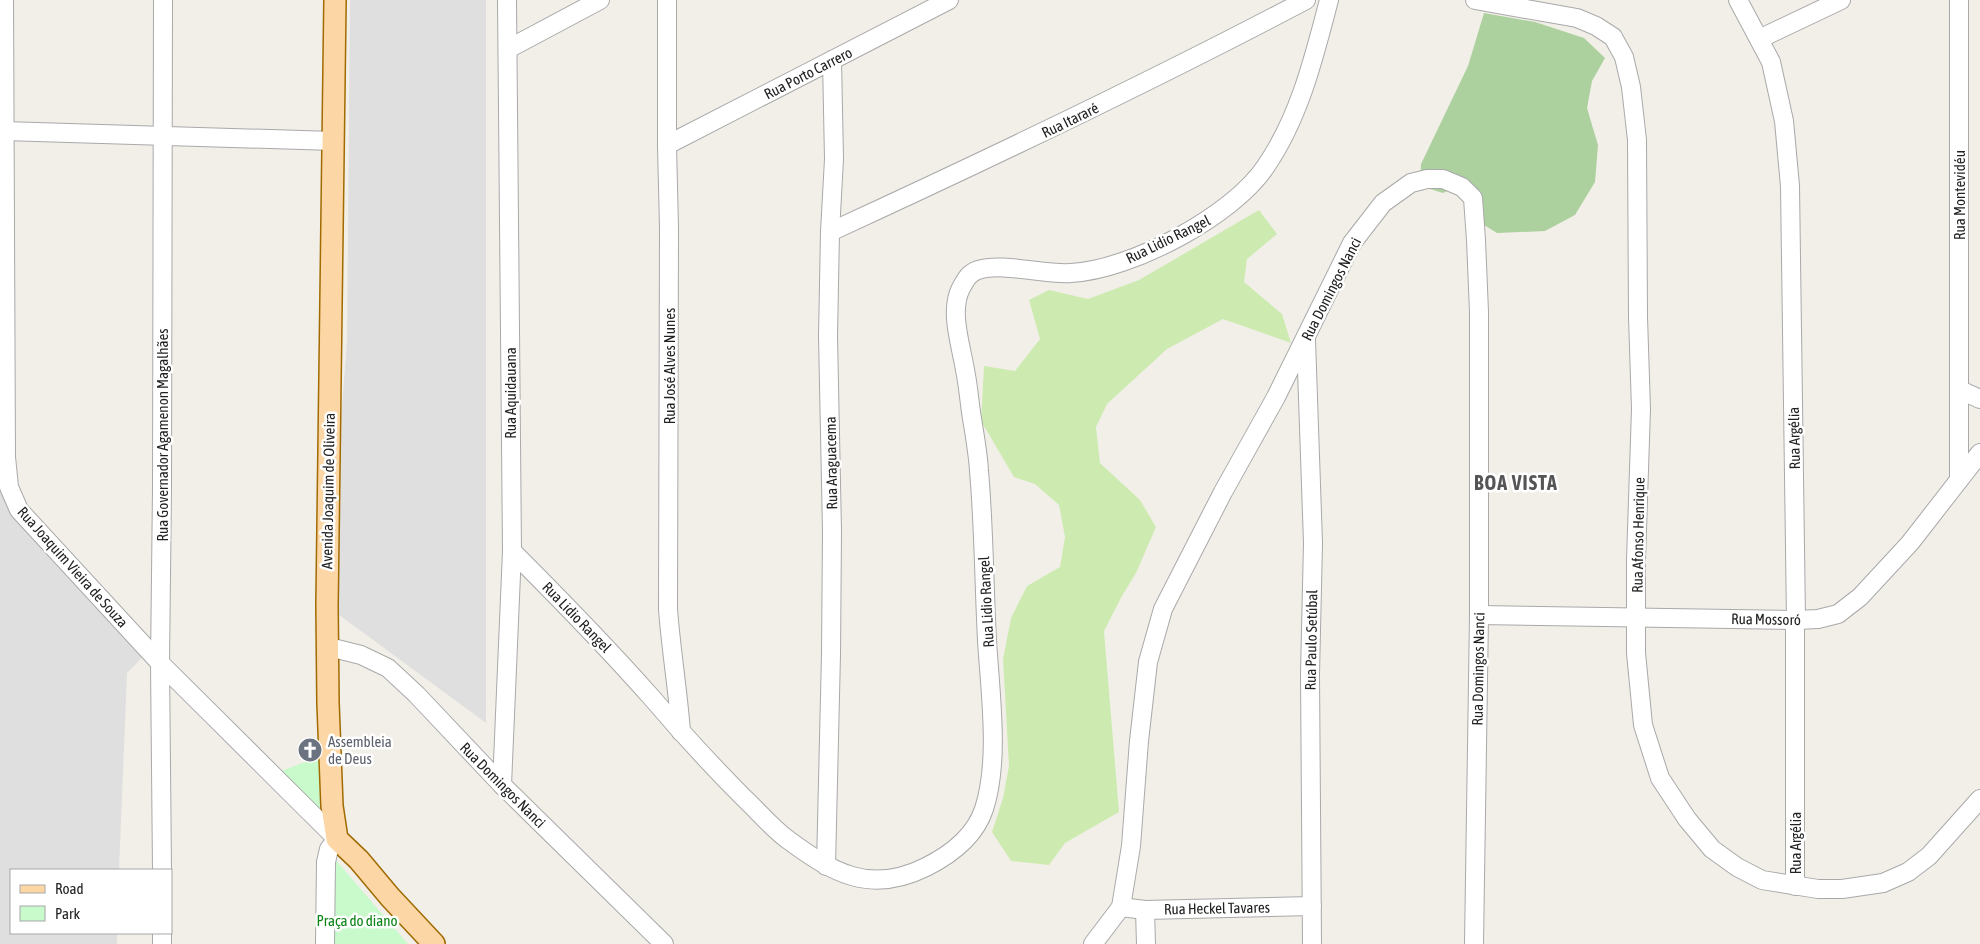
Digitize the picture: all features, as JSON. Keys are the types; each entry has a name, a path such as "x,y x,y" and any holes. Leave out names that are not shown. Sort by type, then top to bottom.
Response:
{"main road":[{"name":"Avenida Joaquim de Oliveira","path":"335,0 327,576 328,703 332,806 337,839"},
{"path":"337,839 359,860 390,897 434,944"}],"street":[{"name":"Rua Joaquim Vieira de Souza","path":"4,0 6,456 9,488 19,510 160,663 337,839"},
{"name":"Rua Governador Agamenon Magalhães","path":"162,869 160,663 164,0"},
{"name":"Rua Aquidauana","path":"502,785 512,551 507,0"},
{"path":"508,48 600,0"},
{"name":"Rua José Alves Nunes","path":"668,0 668,609 670,643 678,693 681,732"},
{"name":"Rua Porto Carrero","path":"667,145 949,0"},
{"name":"Rua Itararé","path":"830,232 1052,128 1217,47 1306,0"},
{"name":"Rua Lidio Rangel","path":"512,551 573,611 710,764 782,836 826,866 864,879 888,881 908,876 938,862 957,848 976,826 983,811 988,789 993,742 979,468 958,330 957,297 969,275 981,269 1030,270 1070,274 1101,269 1143,255 1214,217 1240,196 1265,168 1287,129 1303,92 1329,0"},
{"name":"Rua Afonso Henrique","path":"1475,0 1577,18 1596,26 1613,37 1624,57 1631,87 1637,140 1638,317 1641,409 1636,560 1636,653 1643,725 1660,778 1687,819 1712,849 1737,867 1762,880 1818,889 1842,889 1883,883 1908,872 1929,856 1980,800"},
{"name":"Rua Argélia","path":"1738,0 1771,62 1784,121 1790,186 1796,620 1795,886"},
{"path":"1759,39 1840,0"},
{"name":"Rua Montevidéu","path":"1959,0 1959,480"},
{"name":"Rua Araguacema","path":"826,866 832,654 828,336 830,232 834,159 832,60"},
{"path":"4,131 334,141"},
{"name":"Rua Domingos Nanci","path":"1093,944 1121,906 1131,846 1139,740 1148,662 1163,610 1306,337 1352,243 1383,203 1411,183 1427,179 1443,179 1462,187 1473,198 1479,312 1479,615 1474,944"},
{"name":"Rua Paulo Setúbal","path":"1306,337 1313,542 1310,674 1312,944"},
{"path":"1960,390 1980,399"},
{"path":"1960,427 1980,447"},
{"name":"Rua Mossoró","path":"1479,615 1796,620 1818,619 1838,614 1860,597 1910,543 1980,453"},
{"name":"Rua Domingos Nanci","path":"329,647 361,655 388,668 416,694 502,785 664,944"},
{"path":"325,944 326,862 329,849 337,839"},
{"name":"Rua Heckel Tavares","path":"1121,906 1145,910 1312,906"},
{"path":"1145,910 1146,944"}],"shaded area":[{"path":"350,0 486,0 486,723 327,606 347,341"},
{"path":"0,484 155,644 127,673 119,869 10,869 10,934 117,934 117,944 0,944"}],"green space":[{"path":"1484,13 1535,22 1584,38 1605,58 1592,81 1587,108 1598,145 1595,182 1575,215 1545,231 1497,233 1476,220 1453,188 1443,193 1420,186 1421,164 1468,66"},
{"path":"1259,210 1277,234 1247,259 1244,282 1282,314 1291,343 1223,319 1167,349 1107,404 1096,427 1100,463 1140,500 1156,527 1136,573 1104,631 1119,812 1065,843 1049,865 1011,861 992,832 1003,798 1009,766 1003,659 1011,618 1027,586 1060,567 1065,537 1059,505 1035,484 1014,477 981,421 984,366 1015,371 1040,339 1029,300 1049,290 1088,299 1139,280"},
{"path":"320,756 320,818 274,774"},
{"name":"Praça do diano","path":"334,858 408,944 334,944"}],"place":[{"name":"Assembleia de Deus","path":"310,750"}],"district":[{"name":"BOA VISTA","path":"1516,482"}]}
